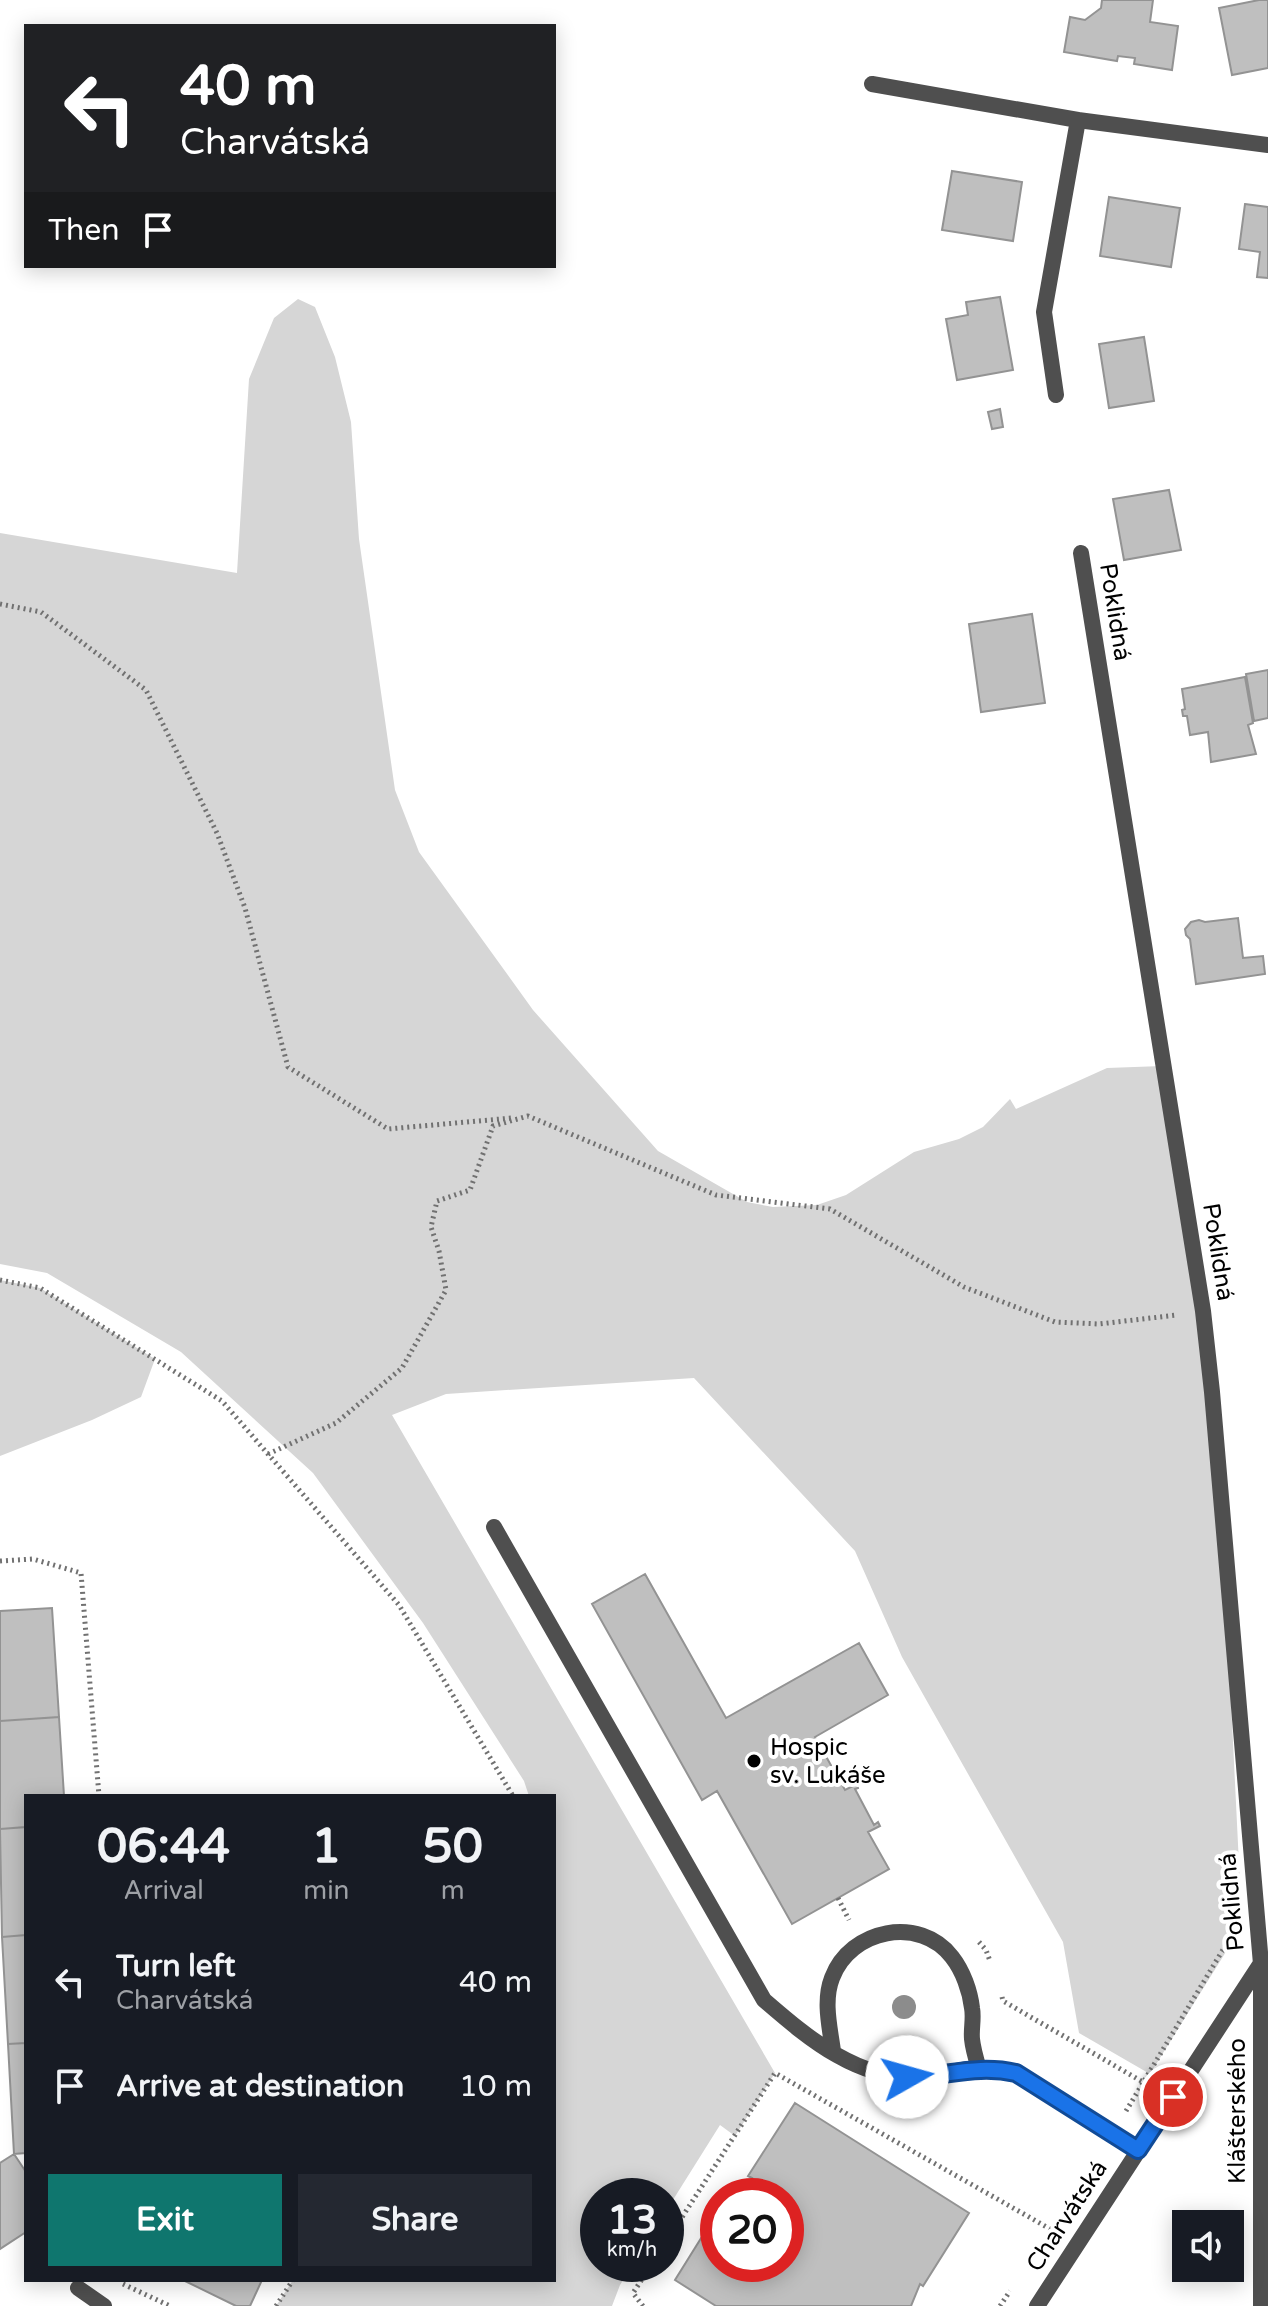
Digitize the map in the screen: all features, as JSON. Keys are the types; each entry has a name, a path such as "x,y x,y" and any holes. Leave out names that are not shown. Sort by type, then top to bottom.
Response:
{"street":[{"path":"872,84 1078,120 1268,145"},
{"path":"1056,395 1044,312 1078,120"},
{"name":"Poklidná","path":"1081,553 1203,1311 1255,1896 1264,1958"},
{"path":"494,1527 764,2000 801,2032 859,2067 888,2077 926,2077 979,2069 1016,2073 1138,2150"},
{"path":"833,2051 827,1999 832,1977 850,1952 874,1936 900,1930 926,1935 951,1956 966,1982 973,2010 972,2039 979,2069"},
{"name":"Charvátská","path":"1037,2306 1264,1958"},
{"name":"Klášterského","path":"1261,2306 1264,1958"},
{"path":"78,2288 104,2306"}],"path":[{"path":"0,604 41,612 146,690 217,833 245,908 288,1067 388,1129 528,1116 716,1195 830,1209 964,1287 1055,1322 1099,1324 1203,1311"},
{"path":"268,1454 336,1423 402,1368 446,1290 431,1227 437,1201 470,1190 493,1126 528,1116"},
{"path":"0,1280 40,1288 222,1401 399,1605 512,1794"},
{"path":"0,1561 33,1559 81,1573 99,1794"},
{"path":"1135,2097 1255,1896"},
{"path":"838,1898 849,1921"},
{"path":"1003,2001 1143,2082"},
{"path":"684,2214 775,2073 1052,2230"},
{"path":"118,2282 170,2306"},
{"path":"276,2306 292,2282"},
{"path":"640,2282 633,2293 643,2306"}],"shaded area":[{"path":"298,299 315,307 335,357 351,422 359,539 395,790 419,852 533,1010 658,1151 747,1202 773,1207 817,1205 846,1195 914,1152 959,1139 983,1127 1010,1099 1016,1109 1107,1068 1162,1066 1214,1353 1242,1926 1150,2074 1079,2033 1063,1942 902,1657 855,1551 694,1378 446,1394 392,1415 775,2073 735,2136 720,2125 684,2182 684,2178 580,2178 580,2282 622,2282 612,2306 276,2306 292,2282 556,2282 556,1794 528,1794 524,1781 423,1623 313,1473 181,1352 47,1273 0,1264 0,533 237,573 249,379 274,318"},
{"path":"0,1280 40,1288 155,1359 141,1397 0,1456"}],"building":[{"path":"1102,0 1153,0 1150,22 1178,26 1172,70 1134,64 1135,58 1118,56 1117,61 1064,52 1070,17 1085,20 1101,8"},
{"path":"1268,0 1268,68 1232,75 1219,8"},
{"path":"952,171 1022,182 1013,241 942,230"},
{"path":"1109,197 1180,208 1171,267 1100,256"},
{"path":"1245,204 1268,207 1268,278 1257,277 1260,252 1239,249"},
{"path":"1000,297 1013,370 957,380 946,319 968,315 966,302"},
{"path":"1144,337 1154,401 1109,408 1099,344"},
{"path":"1000,409 1003,427 992,429 988,412"},
{"path":"1169,490 1181,550 1124,560 1113,499"},
{"path":"1032,614 1045,703 981,712 969,624"},
{"path":"1268,670 1268,718 1254,721 1246,674"},
{"path":"1245,677 1253,723 1248,725 1256,754 1211,762 1208,732 1190,735 1187,716 1183,716 1182,689"},
{"path":"1238,918 1243,958 1263,956 1265,974 1196,984 1190,939 1185,929 1191,922 1199,920"},
{"name":"Hospic sv. Lukáše","path":"645,1574 726,1718 859,1643 888,1695 815,1737 845,1790 857,1784 858,1788 855,1789 874,1825 878,1822 880,1826 868,1832 889,1869 792,1924 717,1791 702,1800 592,1604"},
{"path":"52,1608 59,1717 0,1721 0,1611"},
{"path":"59,1717 64,1794 24,1794 24,1827 0,1829 0,1721"},
{"path":"24,1827 24,1935 2,1937 0,1829"},
{"path":"24,1935 24,2043 8,2044 2,1937"},
{"path":"24,2043 24,2153 14,2154 8,2044"},
{"path":"795,2103 969,2213 923,2286 920,2284 911,2306 716,2306 678,2282 684,2282 684,2266 700,2240 700,2282 804,2282 804,2178 748,2176"},
{"path":"14,2154 24,2169 24,2233 0,2249 0,2163"},
{"path":"187,2282 261,2282 250,2306 236,2306"}],"place":[{"name":"Hospic sv. Lukáše","path":"754,1761"}],"route":[{"path":"907,2077 979,2069 1016,2073 1138,2150 1173,2097"}]}
